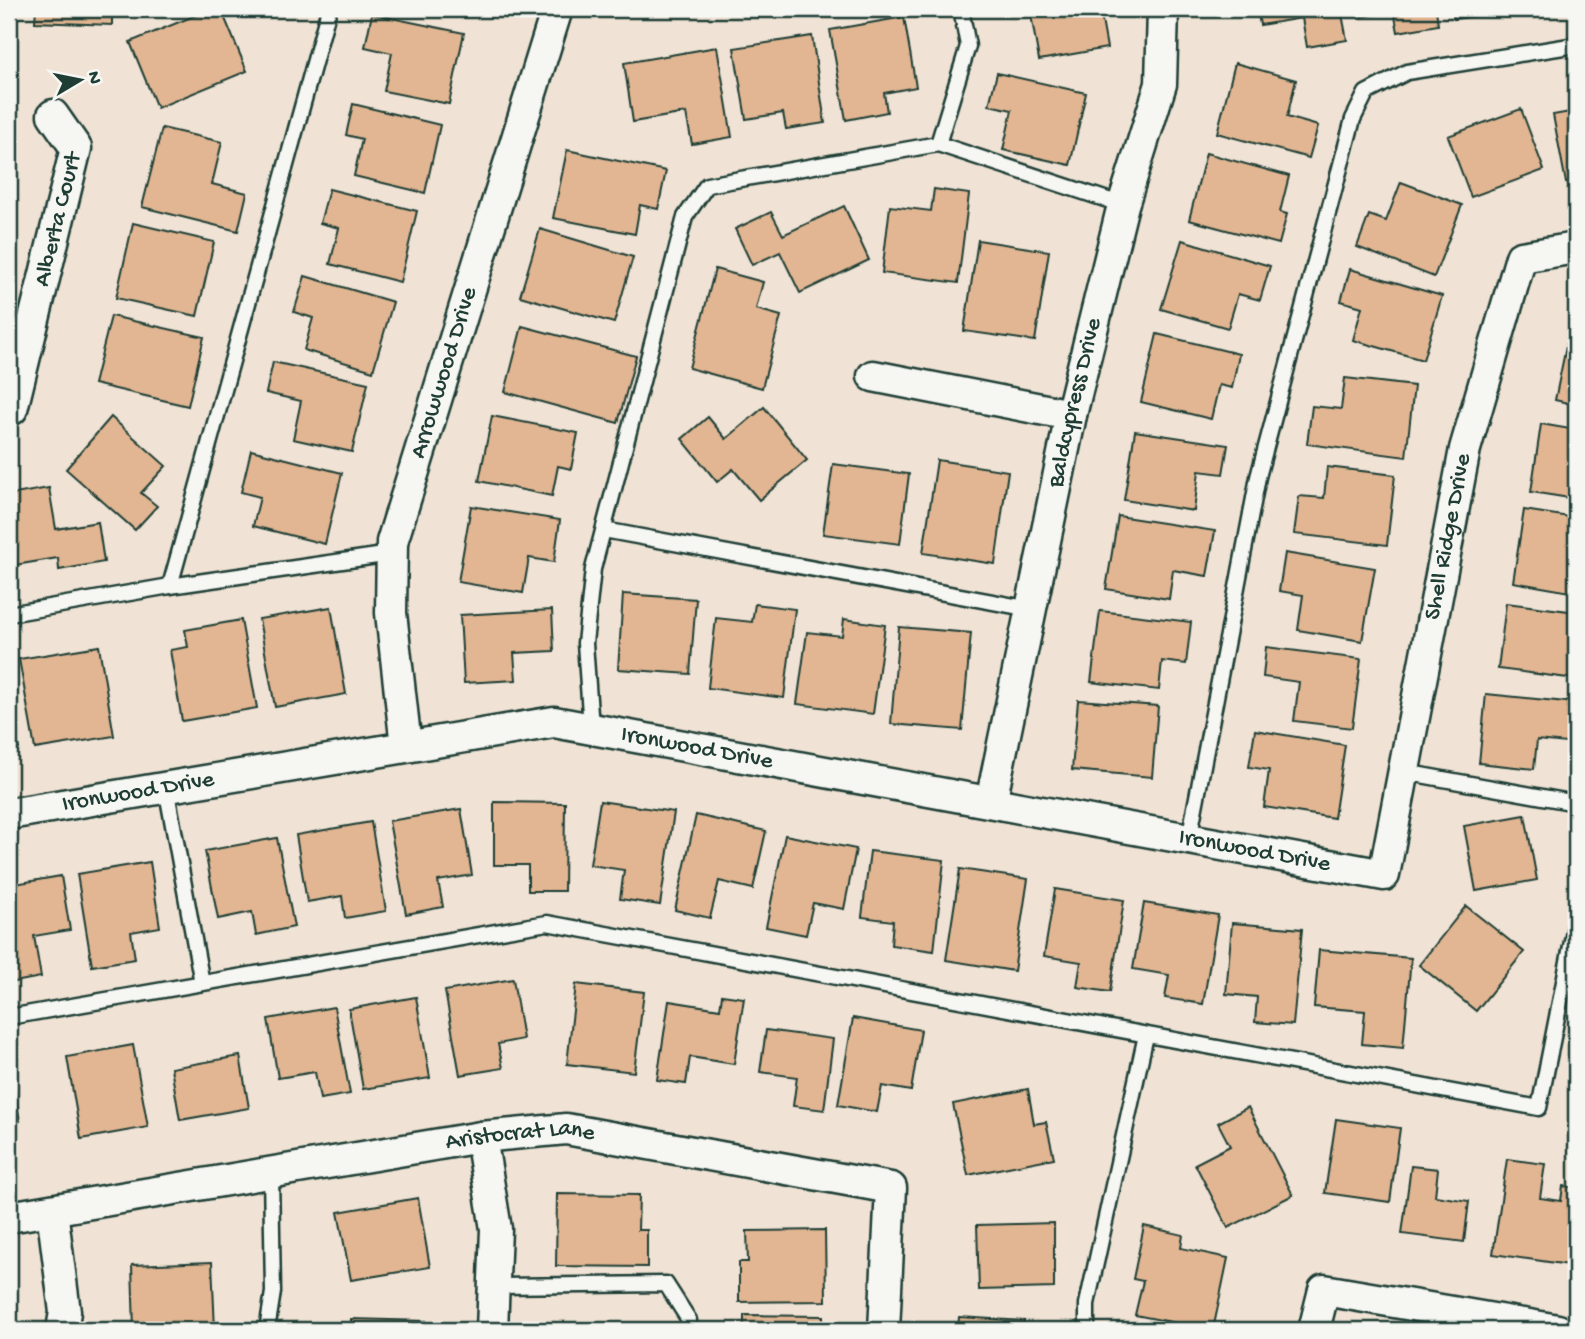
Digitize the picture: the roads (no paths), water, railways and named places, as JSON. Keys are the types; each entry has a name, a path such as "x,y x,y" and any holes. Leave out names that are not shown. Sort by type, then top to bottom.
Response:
{"street":[{"name":"Arrowwood Drive","path":"406,746 391,613 391,554 396,529 557,9"},
{"name":"Baldcypress Drive","path":"991,802 1071,415 1124,205 1161,83 1163,9"},
{"name":"Alberta Court","path":"9,409 12,409 76,148 53,115"},
{"name":"Shell Ridge Drive","path":"1384,875 1465,449 1521,257 1576,248"},
{"path":"873,376 1071,415"},
{"name":"Ironwood Drive","path":"9,814 554,722 1384,875"},
{"name":"Aristocrat Lane","path":"9,1217 481,1137 566,1129 891,1188 884,1330"},
{"path":"481,1137 496,1229 492,1330"},
{"path":"52,1210 65,1312 62,1330"},
{"path":"1314,1330 1324,1290 1498,1325 1558,1330"}],"lane":[{"path":"170,586 329,9"},
{"path":"938,144 968,47 961,9"},
{"path":"1189,839 1258,477 1357,110 1366,93 1407,72 1576,45"},
{"path":"591,728 585,643 593,569 685,217 708,185 938,144 1124,205"},
{"path":"604,530 1031,609"},
{"path":"9,614 170,586 391,554"},
{"path":"1404,772 1576,803"},
{"path":"166,787 202,984"},
{"path":"9,1017 547,923 1539,1108 1576,921"},
{"path":"1087,1330 1087,1304 1146,1035"},
{"path":"267,1330 273,1292 271,1173"},
{"path":"494,1286 666,1283 689,1320 689,1330"}]}
